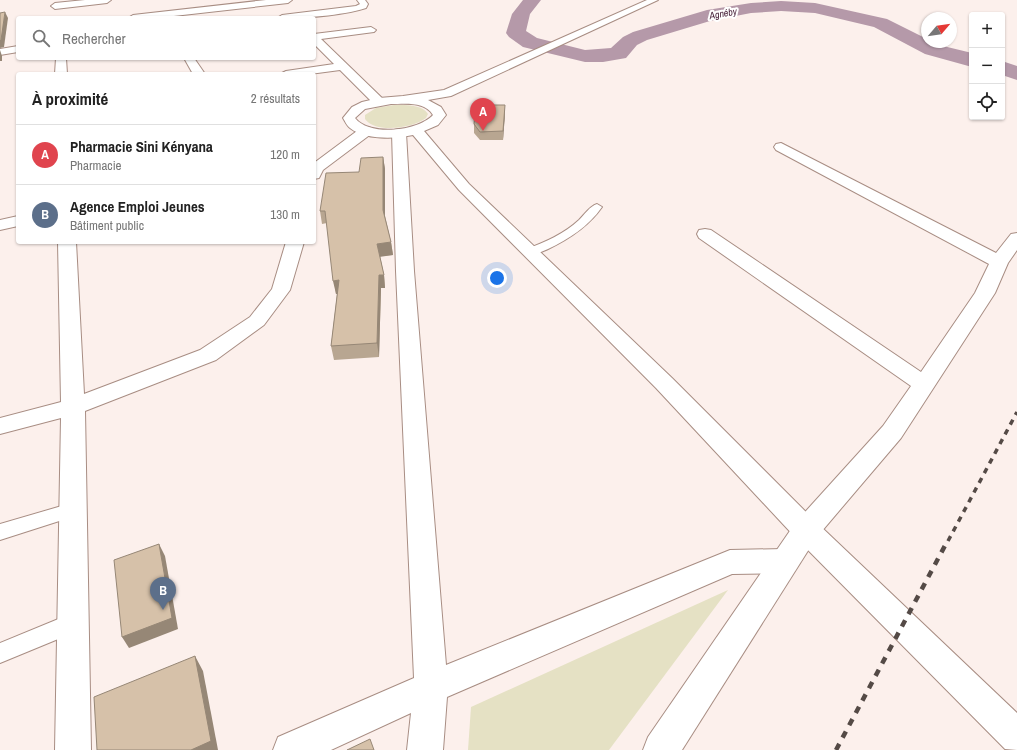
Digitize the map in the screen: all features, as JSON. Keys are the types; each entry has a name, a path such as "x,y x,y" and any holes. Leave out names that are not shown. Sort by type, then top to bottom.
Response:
{"street":[{"path":"57,16 54,3 107,0"},
{"path":"150,16 288,0"},
{"path":"300,16 358,8 364,4 361,0"},
{"path":"447,92 439,102 438,109 440,115 437,121 429,126 407,132 366,131 356,128 350,123 349,118 351,113 357,108 378,102 403,100 447,92 654,0"},
{"path":"276,1 292,16"},
{"path":"316,37 371,30"},
{"path":"316,39 378,102"},
{"path":"0,52 16,50"},
{"path":"61,60 61,72"},
{"path":"190,60 198,72"},
{"path":"300,72 343,66"},
{"path":"403,100 424,103 438,109"},
{"path":"316,169 366,131"},
{"path":"407,132 664,383 806,530 1017,737"},
{"path":"407,132 405,271 431,687 425,750"},
{"path":"781,147 999,262"},
{"path":"0,225 16,221"},
{"path":"705,234 924,384"},
{"path":"661,750 784,561 806,530 892,432 985,292 999,262 1017,238"},
{"path":"67,244 72,407 72,750"},
{"path":"0,426 72,407 208,355 257,321 281,290 294,244"},
{"path":"291,750 431,687 730,562 784,561"}],"lane":[{"path":"531,252 567,236 585,222 597,207"},
{"path":"0,532 72,510"},
{"path":"0,653 73,623"}],"shaded area":[{"path":"394,105 408,105 422,108 428,114 426,118 420,122 395,128 377,127 370,124 365,119 365,115 376,108"},
{"path":"728,590 609,750 468,750 471,707"}],"building":[{"path":"5,12 1,40 0,41 0,13"},
{"path":"484,105 505,105 503,131 480,132 474,124 475,111"},
{"path":"383,157 383,210 391,242 377,244 384,275 379,275 377,343 331,346 339,280 333,281 325,211 320,211 326,173 359,172 361,158"},
{"path":"159,544 172,618 122,637 114,560"},
{"path":"195,656 211,741 191,750 97,750 94,697"},
{"path":"370,739 374,750 347,750"}],"waterway":[{"name":"Agnéby","path":"532,0 521,14 516,33 530,43 585,56 603,56 618,53 630,41 640,36 707,16 751,8 781,6 815,8 880,23 932,50 969,59"},
{"name":"Agnéby","path":"1005,69 1017,73"}],"railway":[{"path":"948,541 1017,412"},
{"path":"836,750 948,540"}],"place":[{"name":"Pharmacie Sini Kényana","path":"483,131"},
{"name":"Agence Emploi Jeunes","path":"163,610"}]}
